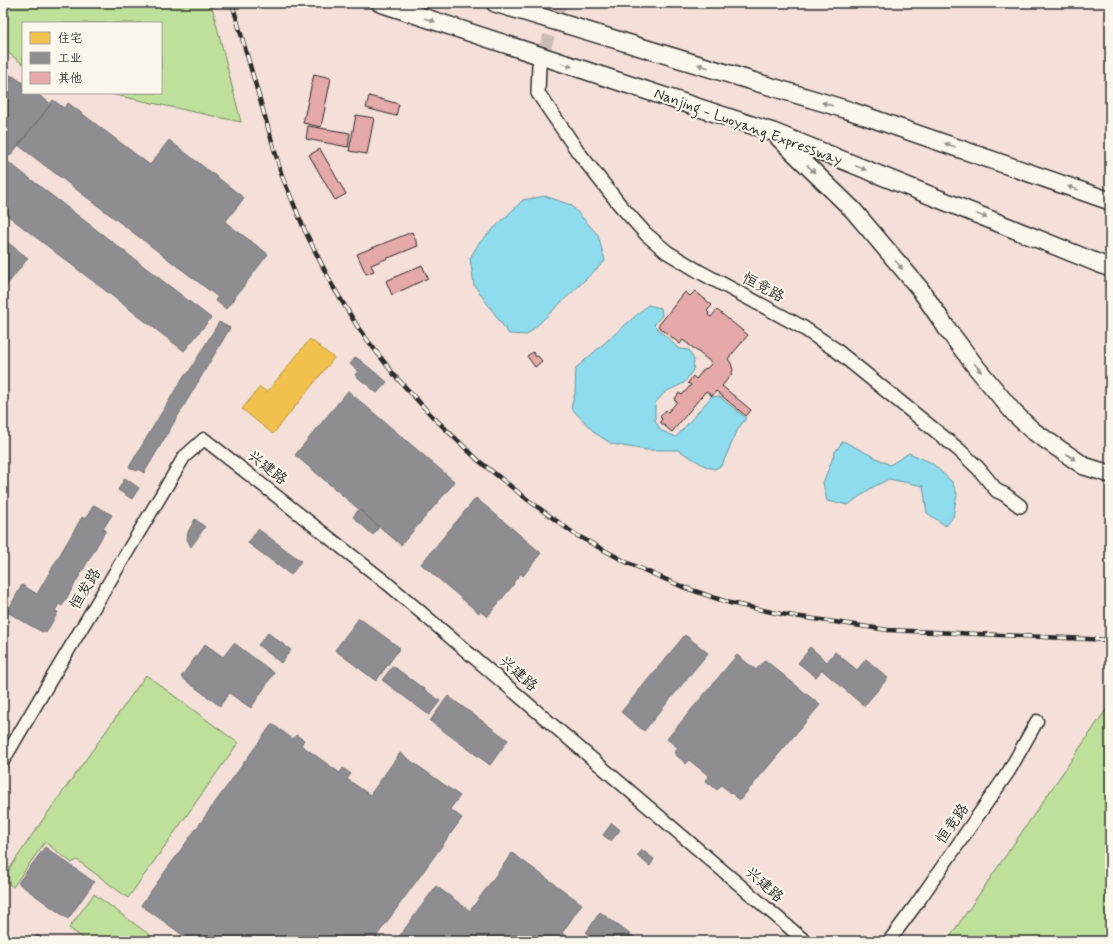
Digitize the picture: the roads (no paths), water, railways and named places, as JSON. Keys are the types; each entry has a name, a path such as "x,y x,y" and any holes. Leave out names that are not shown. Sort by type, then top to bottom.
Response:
{"highway":[{"name":"Nanjing - Luoyang Expressway","path":"380,3 773,132 1110,268"},
{"path":"495,3 848,110 1110,201"},
{"path":"773,132 853,210 920,289 967,355 1014,413 1033,431 1084,466 1110,474"}],"main road":[{"name":"恒竞路","path":"539,65 538,93 579,153 620,205 646,234 674,256 802,327 836,350 958,449 978,468 997,491 1004,494 1020,506"}],"street":[{"name":"恒发路","path":"3,761 184,458 204,439"},
{"name":"兴建路","path":"204,439 388,584 805,941"},
{"name":"恒竞路","path":"889,941 1009,771 1037,722"}],"water":[{"path":"545,196 571,205 598,235 605,261 527,335 509,334 474,285 470,258 479,243 523,200"},
{"path":"648,305 661,308 662,315 654,325 679,349 689,350 694,360 693,370 684,383 665,392 655,403 655,420 660,430 676,437 712,396 720,397 746,418 738,429 722,465 715,469 707,467 678,450 646,450 612,444 595,433 571,408 575,393 576,368"},
{"path":"843,441 890,465 909,453 932,463 952,482 957,494 953,517 946,526 927,513 923,486 889,479 871,488 848,505 827,501 823,483 835,452"}],"tunnel":[{"path":"539,64 561,3"}],"railway":[{"path":"232,3 282,176 305,231 332,285 359,329 395,376 432,416 479,461 528,500 576,535 628,563 683,587 730,603 781,614 888,630 1110,640"}]}
